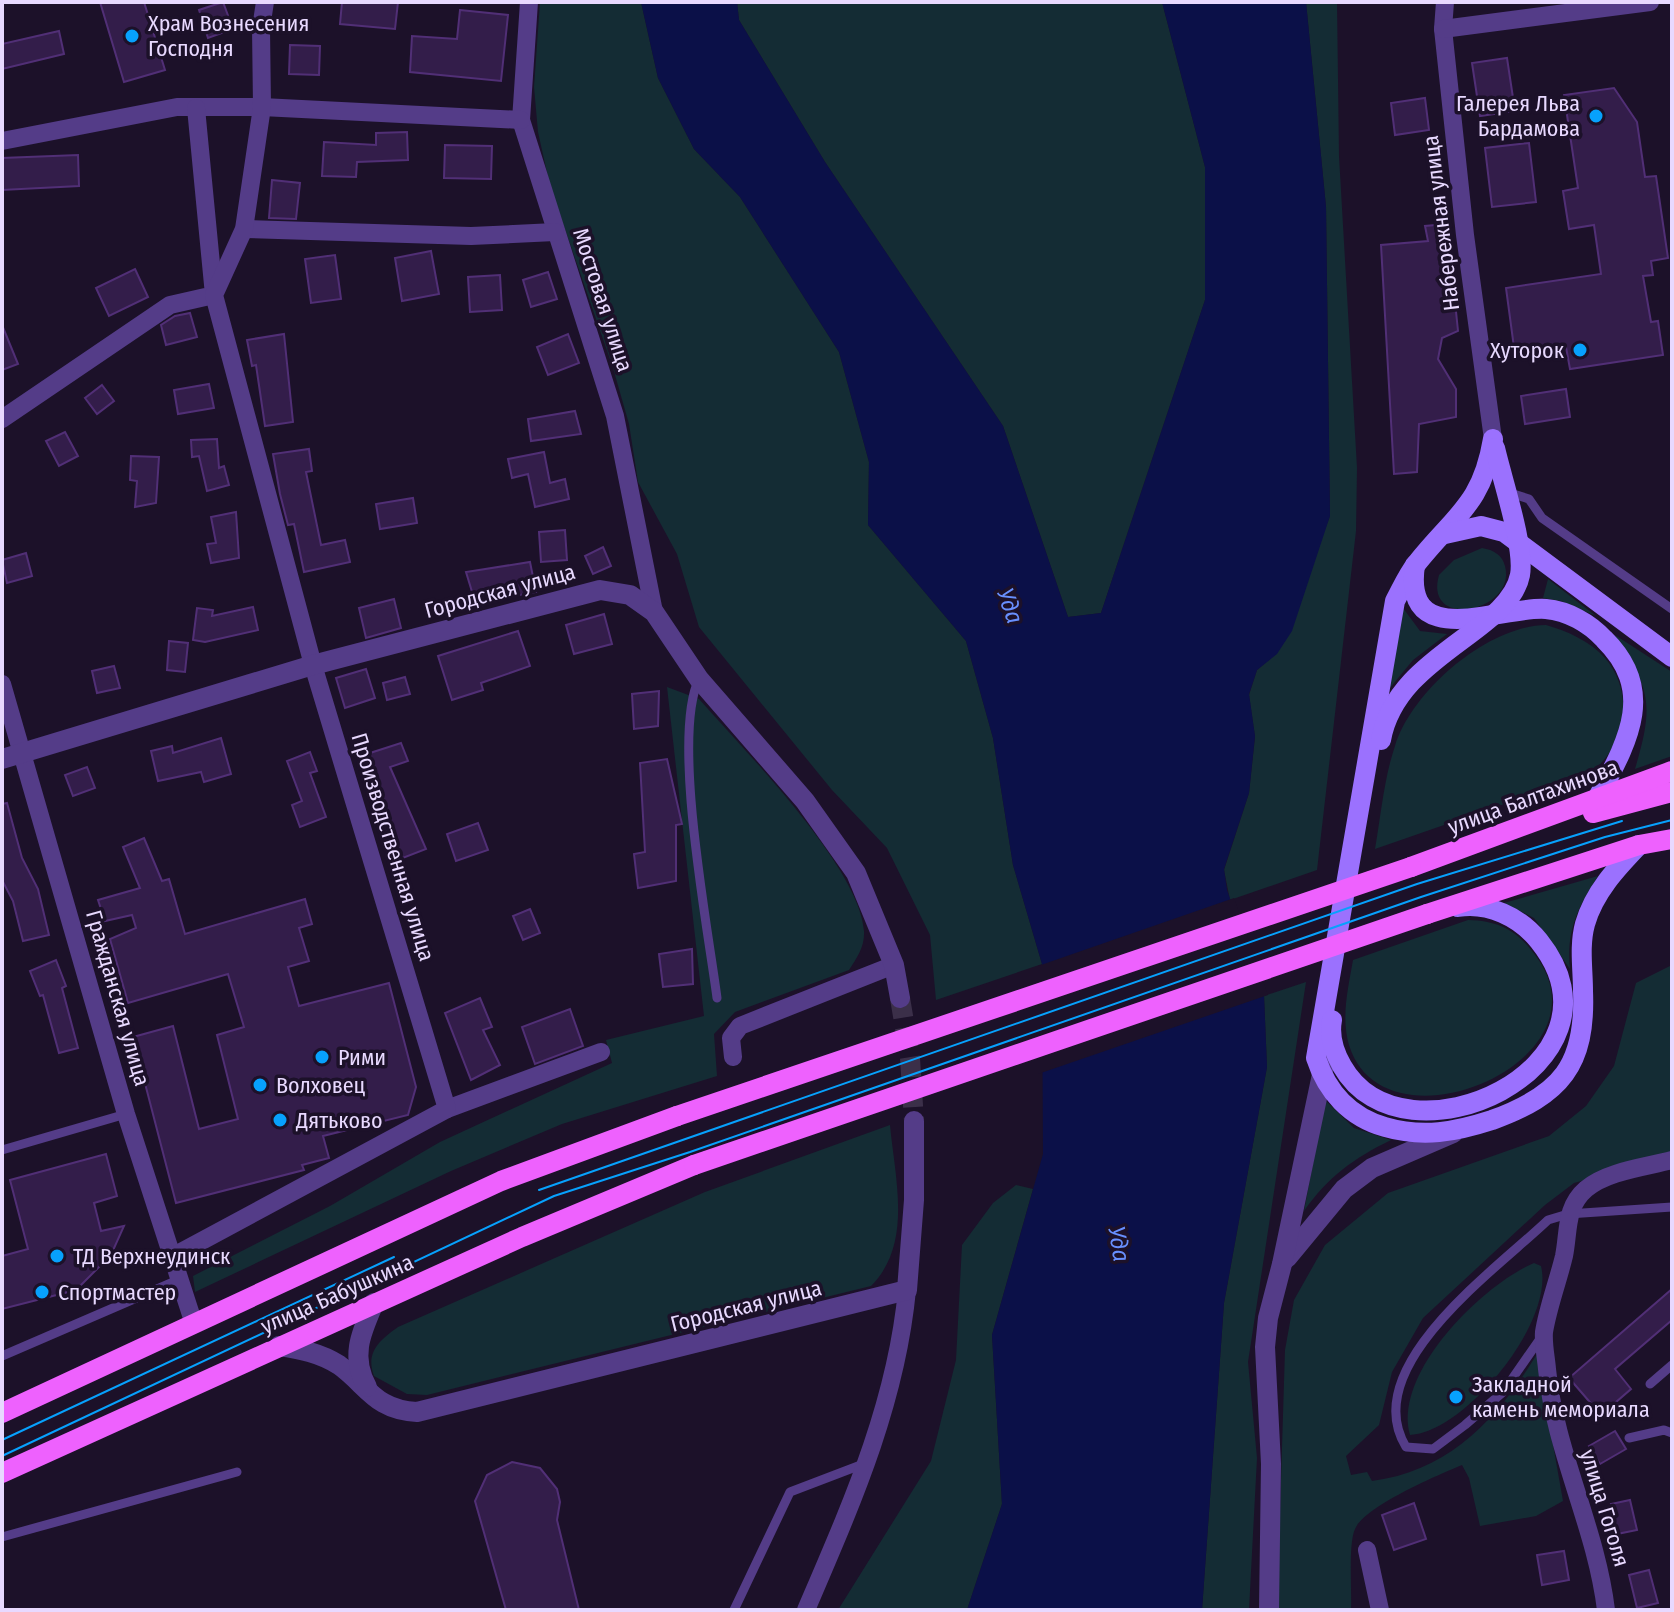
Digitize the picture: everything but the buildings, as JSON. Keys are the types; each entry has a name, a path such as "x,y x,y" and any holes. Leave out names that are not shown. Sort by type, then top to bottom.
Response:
{"main road":[{"path":"1427,914 1473,904 1491,908 1523,926 1538,939 1559,977 1562,995 1558,1034 1539,1063 1514,1085 1463,1105 1426,1111 1406,1109 1370,1096 1348,1076 1330,1031 1384,722 1420,672 1508,602 1517,584 1520,562 1493,439"},
{"path":"1493,439 1486,474 1476,495 1415,565 1395,601 1319,1067 1347,1107 1377,1125 1414,1133 1457,1132 1533,1103 1558,1083 1573,1064 1584,1026 1582,960 1585,923 1602,887 1639,845"},
{"path":"1441,536 1481,526 1515,539 1672,657"},
{"path":"1415,565 1415,589 1425,608 1441,618 1487,619 1532,608 1565,613 1598,632 1622,659 1632,685 1631,731 1597,799"},
{"name":"улица Балтахинова","path":"677,1116 1504,836 1672,771"},
{"path":"1504,836 1672,792"},
{"path":"1427,914 1639,845 1672,839"},
{"name":"улица Бабушкина","path":"2,1473 374,1303 694,1165 1427,914"},
{"name":"улица Бабушкина","path":"2,1413 501,1181 677,1116"}],"street":[{"path":"250,2 261,28"},
{"path":"2,419 170,305 214,295 244,229 262,107 261,28 265,2"},
{"name":"Мостовая улица","path":"529,2 521,120 615,416 654,612"},
{"name":"Набережная улица","path":"1445,2 1443,29 1465,235 1493,439"},
{"path":"1443,29 1650,2"},
{"path":"2,141 177,107 262,107 521,120"},
{"name":"Производственная улица","path":"196,108 214,295 313,665 447,1109"},
{"path":"244,229 471,236 555,232"},
{"name":"Городская улица","path":"12,756 313,665 600,590 630,595 654,612 699,679 805,801 856,873 894,965 900,998"},
{"name":"Гражданская улица","path":"2,684 12,756 170,1258 194,1324"},
{"path":"733,1057 731,1038 740,1026 894,965"},
{"path":"1269,1610 1271,1464 1265,1347 1268,1318 1282,1264 1319,1067 1330,1031"},
{"path":"170,1258 447,1109 601,1052"},
{"path":"806,1610 868,1463 902,1343 914,1200 914,1121"},
{"path":"1282,1264 1344,1189 1372,1168 1457,1132"},
{"path":"1568,1214 1586,1189 1607,1178 1672,1160"},
{"name":"улица Гоголя","path":"1568,1214 1567,1239 1544,1334 1549,1390 1566,1467 1602,1576 1606,1610"},
{"name":"Городская улица","path":"372,1398 405,1411 431,1410 907,1290"},
{"path":"372,1398 361,1377 357,1343 374,1303"},
{"path":"279,1346 309,1350 340,1366 372,1398"},
{"path":"1367,1550 1380,1610"}],"lane":[{"path":"1506,492 1529,499 1542,518 1672,609"},
{"path":"699,679 691,693 687,728 689,768 717,998"},
{"path":"2,1150 126,1114"},
{"path":"1544,1334 1503,1392 1465,1425 1433,1449 1406,1447 1395,1428 1396,1399 1407,1367 1427,1333 1548,1220 1568,1214 1672,1207"},
{"path":"2,1356 178,1280"},
{"path":"1650,1384 1672,1365"},
{"path":"1629,1438 1664,1430 1672,1433"},
{"path":"734,1610 790,1492 868,1463"},
{"path":"2,1537 237,1472"}],"shaded area":[{"path":"540,2 641,2 658,78 694,149 740,197 839,352 869,462 868,525 966,641 993,738 1013,865 1042,964 936,1000 930,935 887,848 832,790 699,627 677,554 638,482 629,424 613,368 550,186 538,132 534,87"},
{"path":"737,2 1162,2 1205,167 1205,300 1101,613 1068,617 1003,426 825,162 739,20"},
{"path":"1306,2 1337,2 1339,156 1357,468 1356,531 1317,870 1230,900 1224,870 1249,793 1255,737 1249,695 1257,670 1277,653 1330,516 1326,207"},
{"path":"1482,548 1497,554 1505,566 1505,582 1498,595 1470,609 1456,609 1444,604 1438,593 1439,575 1454,560"},
{"path":"1548,579 1596,616 1561,601 1543,598"},
{"path":"1403,608 1420,631 1447,634 1413,660 1389,689"},
{"path":"1546,625 1585,642 1605,658 1615,673 1621,689 1622,722 1610,753 1585,776 1375,849 1391,758 1404,725 1417,704 1455,665 1477,649 1523,628"},
{"path":"1615,635 1672,672 1672,756 1635,769 1645,729 1646,699 1636,670"},
{"path":"667,687 699,699 796,810 843,875 858,905 864,931 862,947 849,970 735,1012 714,1034 717,1076 562,1124 451,1171 195,1292 193,1276 330,1206 440,1142 612,1063 606,1040 704,1016"},
{"path":"1598,876 1575,920 1570,943 1570,969 1534,918 1504,903"},
{"path":"1468,920 1491,923 1509,930 1538,959 1552,997 1544,1032 1519,1061 1483,1083 1443,1094 1403,1093 1370,1078 1349,1045 1347,1034 1346,1003 1353,960"},
{"path":"1672,965 1672,1156 1574,1183 1545,1205 1423,1318 1392,1372 1379,1425 1346,1456 1351,1475 1367,1472 1372,1481 1425,1466 1469,1438 1488,1420 1537,1354 1563,1501 1536,1516 1480,1526 1469,1478 1462,1465 1403,1492 1361,1520 1355,1529 1352,1545 1351,1610 1277,1610 1285,1350 1294,1300 1325,1245 1388,1193 1549,1136 1586,1106 1614,1066 1636,983"},
{"path":"1306,982 1248,1362 1257,1458 1249,1610 1202,1610 1224,1303 1267,1067 1264,996"},
{"path":"1325,1100 1354,1128 1391,1140 1343,1170 1304,1211"},
{"path":"890,1125 897,1189 897,1231 884,1269 871,1286 427,1395 407,1394 374,1376 373,1353 380,1342 398,1327 705,1192"},
{"path":"1016,1185 1033,1189 992,1335 1002,1504 967,1610 838,1610 931,1461 956,1360 962,1245 993,1203"},
{"path":"1534,1263 1541,1266 1542,1289 1534,1316 1501,1370 1456,1415 1432,1429 1410,1435 1408,1411 1414,1385 1446,1334 1490,1291"}],"water":[{"name":"Уда","path":"641,2 737,2 739,20 825,162 1003,426 1068,617 1101,613 1205,300 1205,167 1162,2 1306,2 1326,207 1330,516 1292,631 1277,654 1257,670 1249,694 1255,736 1249,793 1224,869 1227,890 1264,996 1267,1067 1224,1303 1202,1610 967,1610 1002,1504 992,1335 1043,1154 1042,964 1013,865 993,738 966,641 868,525 869,462 839,352 740,197 694,149 658,78"}],"pier":[{"path":"1234,898 1268,995 1038,1074 1038,966"}],"tunnel":[{"path":"900,998 910,1058 914,1121"}],"tram line":[{"path":"2,1456 554,1196 690,1152 1421,897 1605,837 1672,820"},
{"path":"539,1190 1417,884 1622,821"},
{"path":"2,1440 394,1257"}],"place":[{"name":"Храм Вознесения Господня","path":"132,36"},
{"name":"Галерея Льва Бардамова","path":"1596,116"},
{"name":"Хуторок","path":"1580,350"},
{"name":"Рими","path":"322,1057"},
{"name":"Волховец","path":"260,1085"},
{"name":"Дятьково","path":"280,1120"},
{"name":"ТД Верхнеудинск","path":"57,1256"},
{"name":"Спортмастер","path":"42,1292"},
{"name":"Закладной камень мемориала","path":"1456,1397"}]}
